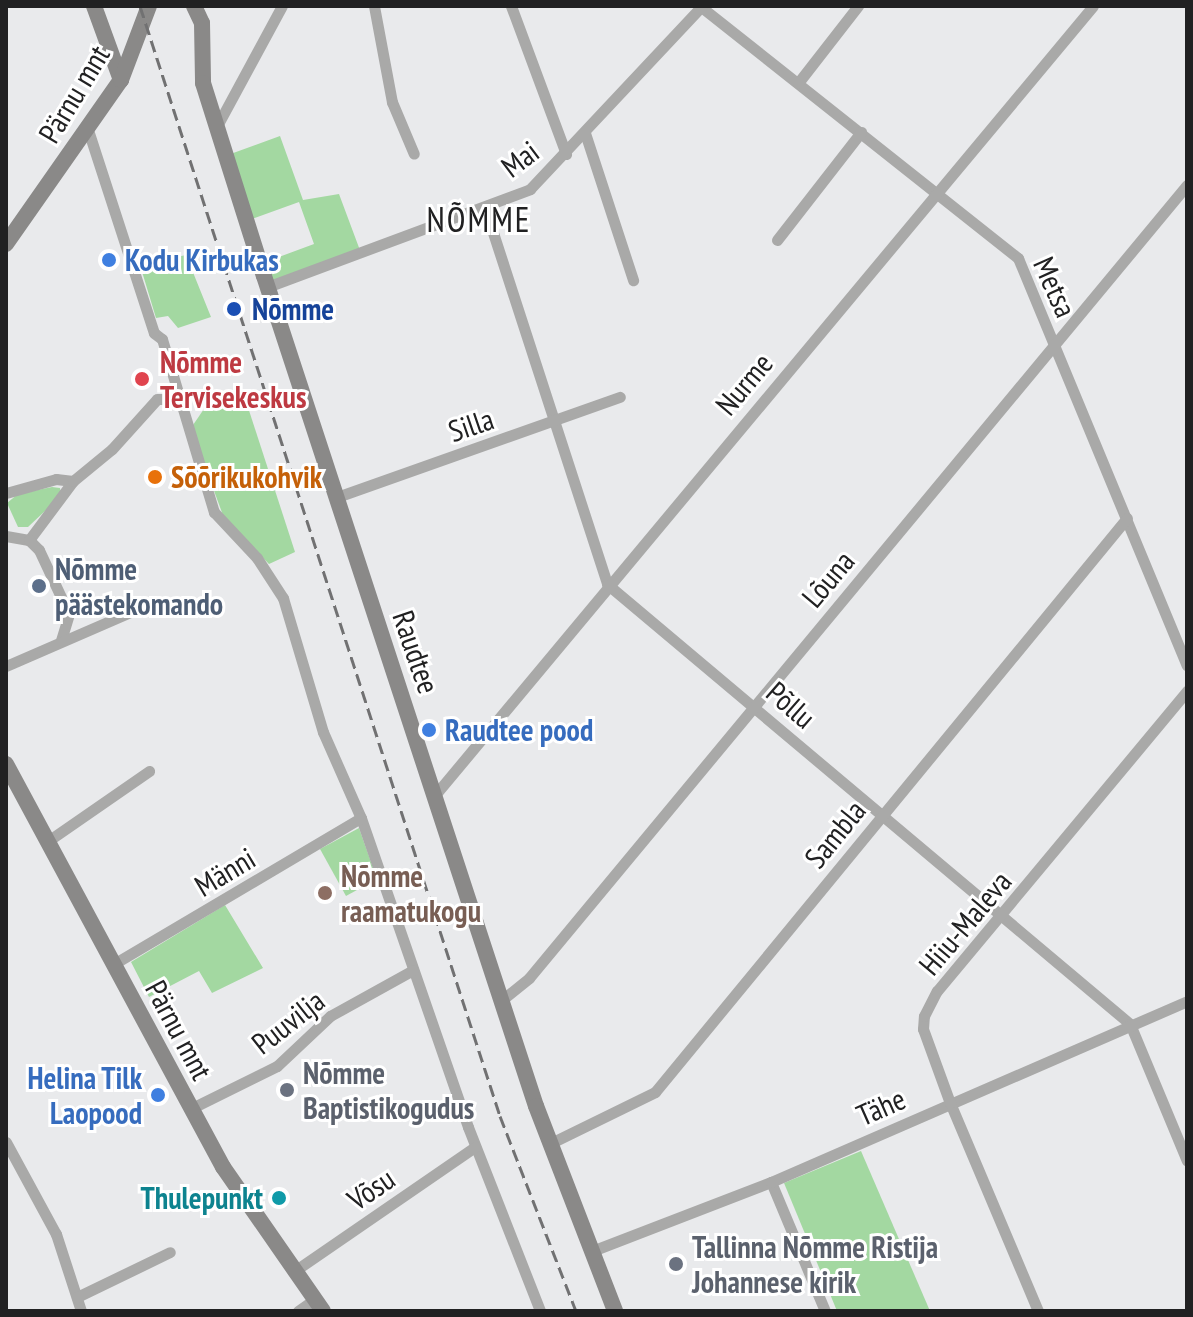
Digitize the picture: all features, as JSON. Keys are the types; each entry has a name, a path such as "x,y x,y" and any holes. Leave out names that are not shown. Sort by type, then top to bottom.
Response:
{"street":[{"path":"94,6 121,80"},
{"name":"Pärnu mnt","path":"6,244 89,133 121,80 149,6"},
{"name":"Raudtee","path":"194,6 202,23 200,65 267,287 502,1000 551,1143 615,1311"},
{"path":"217,126 282,6"},
{"path":"374,6 392,102 414,154"},
{"path":"511,6 566,154"},
{"name":"Mai","path":"267,287 530,189 566,154 701,6"},
{"name":"Metsa","path":"701,6 1018,258 1187,665"},
{"path":"798,83 858,6"},
{"name":"Nurme","path":"435,795 607,584 1093,6"},
{"path":"777,240 861,132"},
{"path":"89,133 151,324 162,339 176,399 214,512 266,570 283,598 323,732 361,818 475,1147 540,1311"},
{"path":"585,133 633,280"},
{"name":"Lõuna","path":"502,1000 529,978 1187,185"},
{"path":"485,208 607,584"},
{"name":"Silla","path":"337,497 620,397"},
{"path":"29,540 73,481 112,449 157,399 176,399"},
{"path":"6,493 56,479 73,481"},
{"name":"Sambla","path":"551,1143 655,1092 1127,518"},
{"path":"6,536 29,540 39,550 69,614 61,641"},
{"name":"Põllu","path":"607,584 882,816 1004,914 1130,1024 1187,1161"},
{"path":"6,666 130,612"},
{"name":"Hiiu-Maleva","path":"1038,1311 950,1103 923,1029 924,1016 937,991 1187,691"},
{"name":"Pärnu mnt","path":"6,764 190,1109 293,1272 319,1306"},
{"path":"48,841 149,771"},
{"name":"Männi","path":"112,965 361,818"},
{"name":"Puuvilja","path":"190,1109 277,1066 330,1016 413,970"},
{"name":"Tähe","path":"592,1251 771,1182 1187,1001"},
{"path":"6,1142 56,1234 81,1311"},
{"name":"Võsu","path":"293,1272 475,1147"},
{"path":"771,1182 825,1311"},
{"path":"77,1297 170,1252"},
{"path":"298,1311 319,1306"}],"green space":[{"path":"280,136 303,200 339,194 361,253 267,287 260,264 314,244 299,202 246,221 225,156"},
{"path":"186,255 211,317 178,328 168,316 156,318 140,265"},
{"path":"243,392 295,552 269,564 224,518 191,428 208,403"},
{"path":"60,488 61,496 28,527 18,527 7,503 18,494"},
{"path":"359,828 377,879 346,896 320,849"},
{"path":"225,905 263,968 212,993 199,971 149,997 131,962"},
{"path":"861,1151 930,1311 837,1311 784,1183"}],"railway":[{"path":"140,6 500,1116 576,1311"}],"place":[{"name":"Kodu Kirbukas","path":"109,260"},
{"name":"Nõmme","path":"234,309"},
{"name":"Nõmme Tervisekeskus","path":"142,379"},
{"name":"Sõõrikukohvik","path":"155,477"},
{"name":"Nõmme päästekomando","path":"39,586"},
{"name":"Raudtee pood","path":"429,730"},
{"name":"Nõmme raamatukogu","path":"325,893"},
{"name":"Nõmme Baptistikogudus","path":"287,1090"},
{"name":"Helina Tilk Laopood","path":"158,1095"},
{"name":"Thulepunkt","path":"279,1198"},
{"name":"Tallinna Nõmme Ristija Johannese kirik","path":"676,1264"}],"district":[{"name":"NÕMME","path":"479,220"}]}
